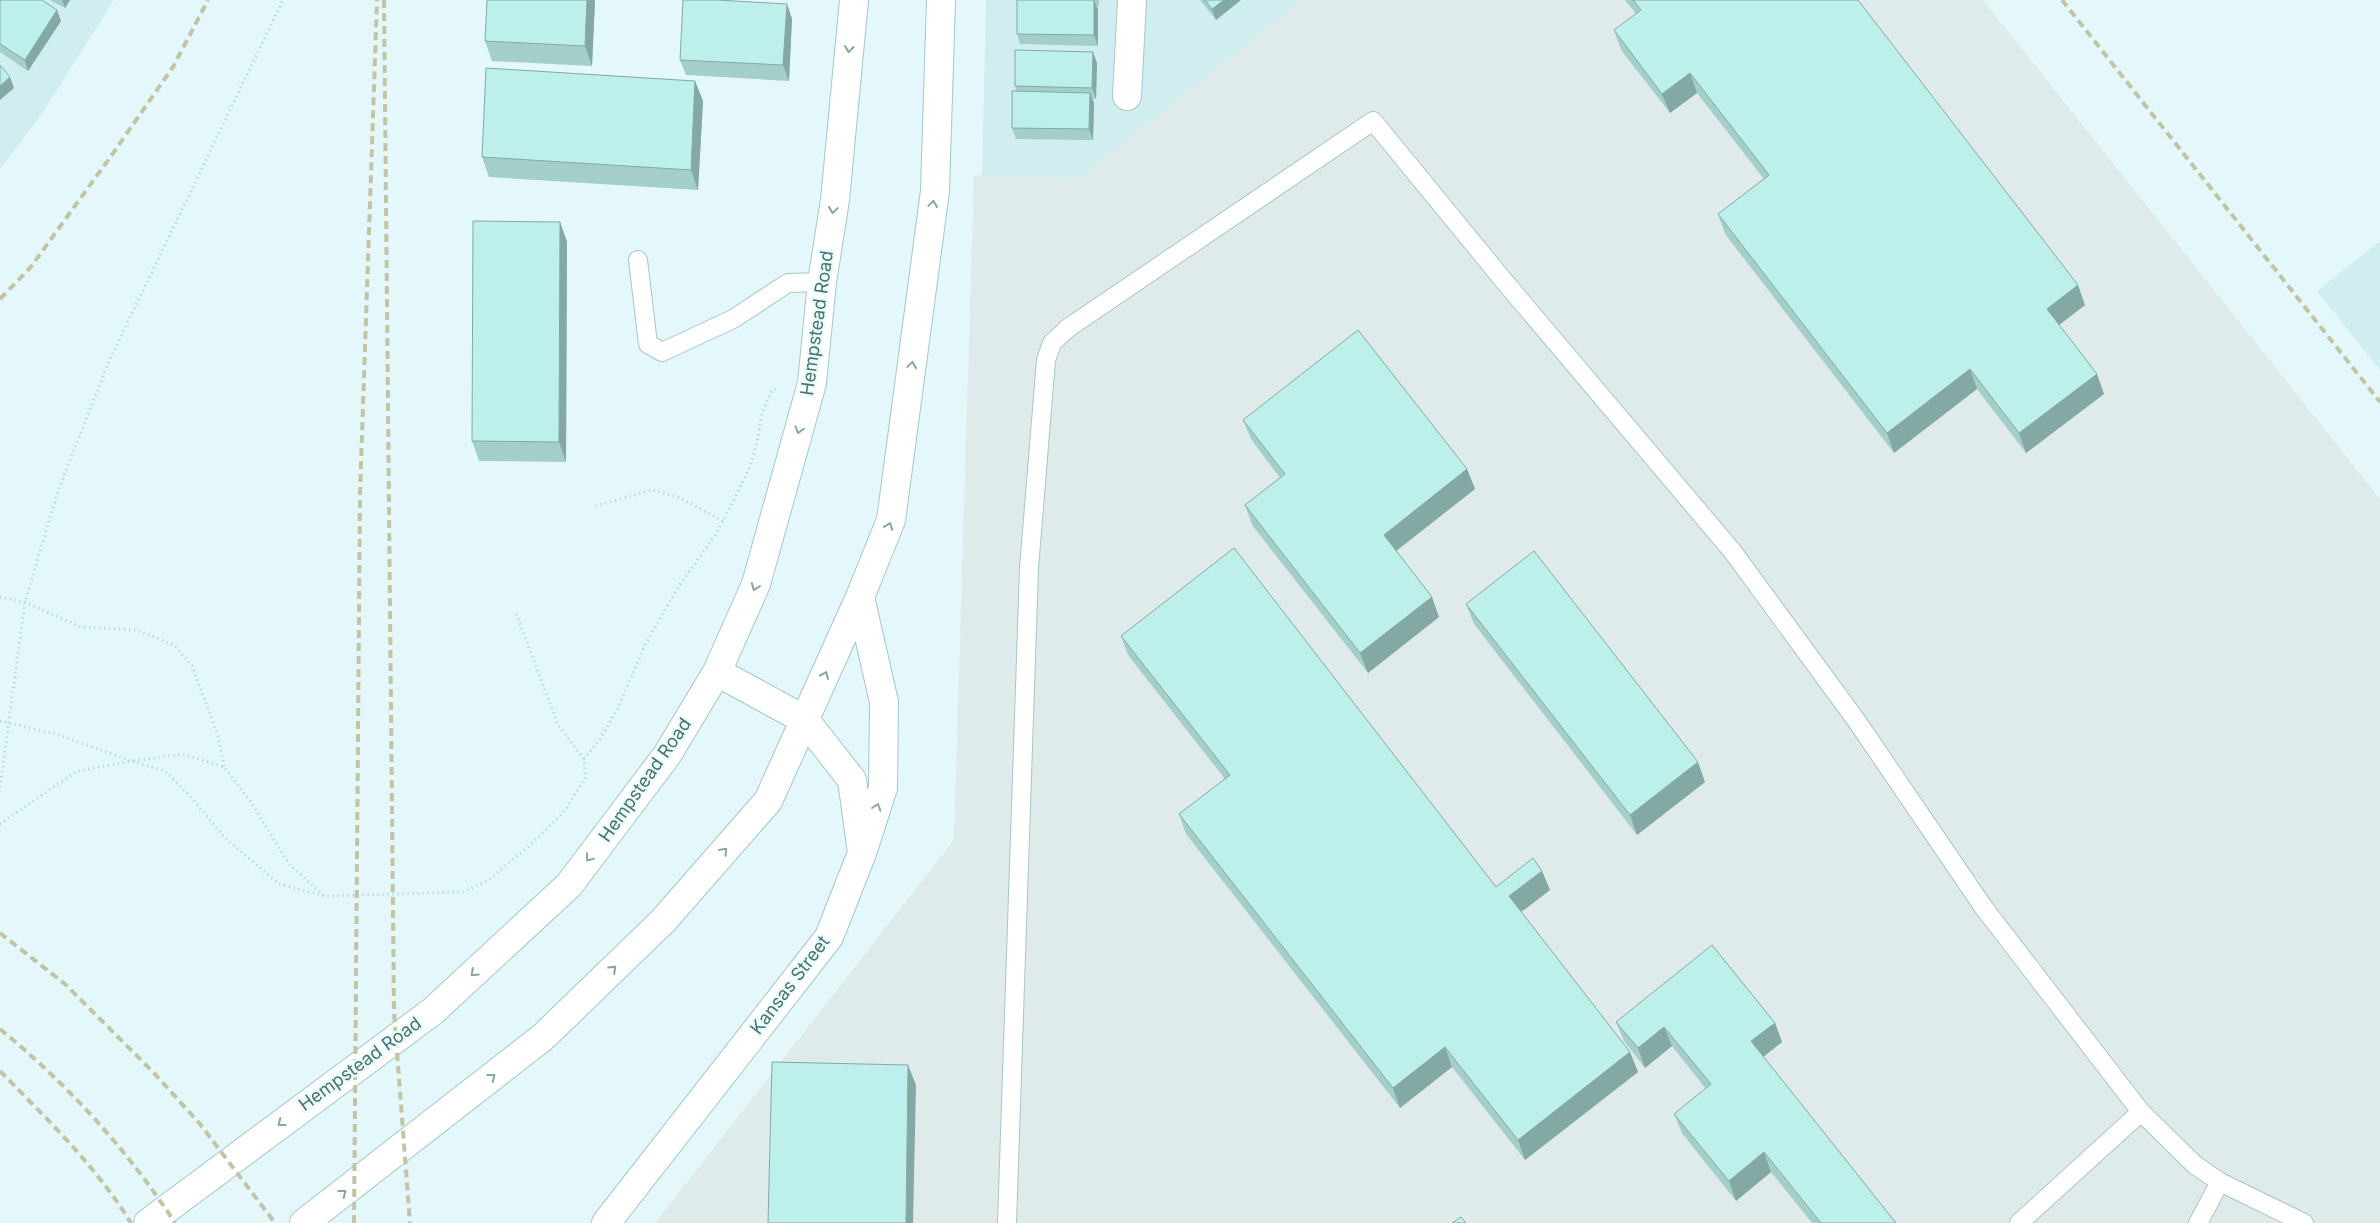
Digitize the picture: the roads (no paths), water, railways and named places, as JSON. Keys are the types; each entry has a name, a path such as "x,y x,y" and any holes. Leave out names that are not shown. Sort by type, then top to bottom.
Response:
{"main road":[{"name":"Hempstead Road","path":"148,1223 433,1011 568,886 667,755 717,672 756,584 812,383 822,282 835,200 854,0"},
{"path":"304,1223 543,1037 663,921 768,801 860,597 891,520 935,191 941,0"},
{"path":"1127,96 1132,0"},
{"path":"860,597 884,702 883,788 862,853"},
{"path":"717,672 805,720"},
{"name":"Kansas Street","path":"606,1223 829,937 862,853 852,780 805,720"}],"lane":[{"path":"1007,1223 1029,568 1046,360 1052,343 1068,328 1373,120 1504,281 1733,552 1856,720 1984,908 2141,1112 2195,1165 2220,1182 2304,1223"},
{"path":"638,260 648,344 662,352 733,319 788,283 822,282"},
{"path":"2019,1223 2141,1112"},
{"path":"2198,1223 2220,1182"}],"railway":[{"path":"0,299 30,268 109,159 173,67 208,0"},
{"path":"354,1223 360,493 377,0"},
{"path":"384,0 394,1012 410,1223"},
{"path":"2062,0 2380,402"},
{"path":"0,933 65,984 154,1073 200,1124 275,1223"},
{"path":"0,1029 73,1095 95,1119 137,1169 175,1223"},
{"path":"0,1071 86,1162 131,1223"}]}
